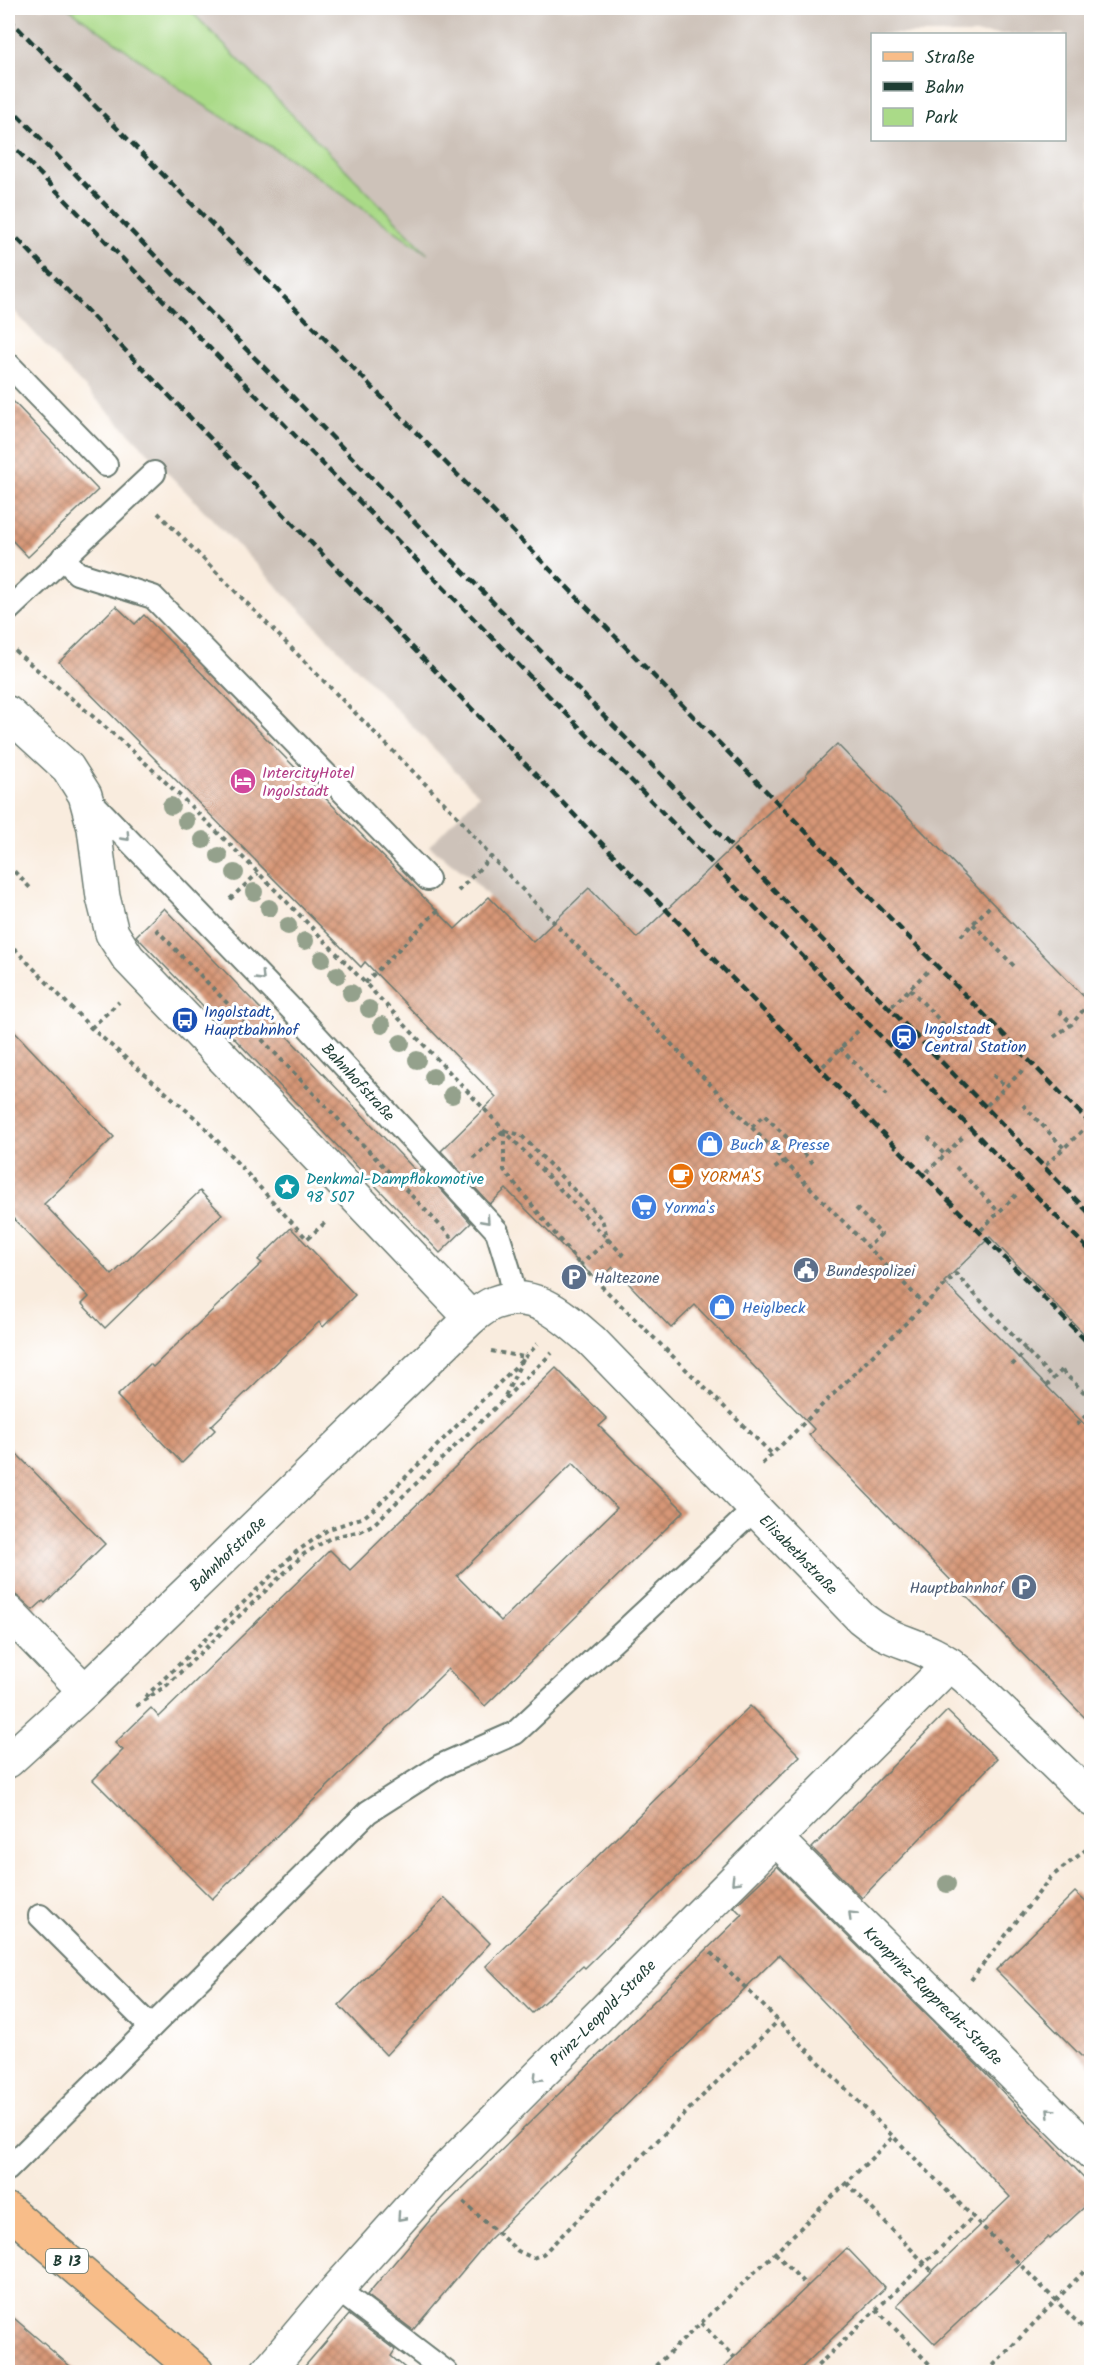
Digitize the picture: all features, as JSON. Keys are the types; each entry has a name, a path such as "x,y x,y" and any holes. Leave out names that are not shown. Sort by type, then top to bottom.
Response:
{"main road":[{"name":"B 13","path":"8,2210 197,2373"}],"street":[{"name":"Bahnhofstraße","path":"8,713 68,768 85,795 94,828 103,897 112,933 128,958 471,1318"},
{"name":"Bahnhofstraße","path":"8,1761 85,1691 471,1318 494,1303 515,1297"},
{"name":"Elisabethstraße","path":"515,1297 540,1302 572,1324 877,1631 935,1655 950,1664 1092,1800"},
{"path":"8,1612 85,1691"},
{"name":"Prinz-Leopold-Straße","path":"267,2373 337,2289 436,2179 950,1664"},
{"name":"Kronprinz-Rupprecht-Straße","path":"776,1839 1092,2153"}],"lane":[{"path":"8,364 106,465"},
{"path":"8,610 132,491 154,473"},
{"path":"63,557 77,573 153,597 428,879"},
{"name":"Bahnhofstraße","path":"85,795 299,1017 497,1231 515,1297"},
{"path":"8,2169 368,1812 440,1766 515,1733 745,1500"},
{"path":"40,1916 152,2027"},
{"path":"337,2289 446,2373"}],"path":[{"path":"132,491 153,509 458,818 491,857 925,1305"},
{"path":"8,645 154,770 365,983 624,1257"},
{"path":"455,894 491,857"},
{"path":"8,865 32,890"},
{"path":"365,983 447,902"},
{"path":"961,936 992,904"},
{"path":"150,923 454,1240"},
{"path":"973,924 1017,969"},
{"path":"8,942 91,1028 200,1122 307,1239 330,1218"},
{"path":"892,1006 929,970"},
{"path":"910,989 951,1032"},
{"path":"1054,1037 1072,1024 1089,1003"},
{"path":"1059,1011 1072,1024"},
{"path":"823,1066 858,1030"},
{"path":"840,1048 887,1095"},
{"path":"987,1105 1025,1068"},
{"path":"993,1075 1005,1087"},
{"path":"1023,1105 1064,1148"},
{"path":"752,1127 764,1115 815,1166"},
{"path":"1046,1166 1083,1130"},
{"path":"504,1131 521,1135 602,1219 608,1240"},
{"path":"504,1131 504,1170 580,1265 772,1454"},
{"path":"928,1137 944,1154"},
{"path":"927,1172 963,1137"},
{"path":"774,1169 784,1161"},
{"path":"956,1167 999,1212"},
{"path":"981,1230 1017,1194"},
{"path":"856,1208 881,1234 868,1247"},
{"path":"580,1265 608,1240"},
{"path":"745,1500 772,1454 956,1274 1053,1378"},
{"path":"572,1324 374,1524 361,1531 332,1537 304,1554 166,1685 136,1706 296,1552 329,1529 364,1517 524,1357 572,1324"},
{"path":"1012,1365 1027,1350"},
{"path":"1046,1386 1063,1369 1092,1400"},
{"path":"1077,1425 1091,1411"},
{"path":"947,2009 1050,1877 1092,1845"},
{"path":"687,1929 1092,2337"},
{"path":"436,2179 518,2251 533,2258 543,2254 778,2021"},
{"path":"648,2373 776,2253 894,2136"},
{"path":"847,2183 932,2271"},
{"path":"811,2373 973,2217"},
{"path":"776,2253 807,2286"},
{"path":"987,2373 1092,2263"},
{"path":"876,2309 937,2373"},
{"path":"701,2323 734,2357"}],"shaded area":[{"path":"8,8 1091,8 1091,1432 1046,1386 549,959 471,878 429,846 479,795 69,371 8,304"}],"green space":[{"path":"68,8 188,8 428,254 300,165 197,101"}],"building":[{"path":"8,396 98,490 28,557 8,536"},
{"path":"116,606 135,624 144,615 455,929 489,897 533,942 589,888 637,938 807,776 806,774 837,744 1092,1005 1092,1342 990,1237 944,1282 1092,1432 1092,1725 809,1435 814,1429 695,1305 671,1328 613,1267 598,1282 506,1189 490,1204 441,1151 496,1097 365,962 361,967 59,662"},
{"path":"164,908 418,1173 422,1169 471,1223 440,1253 136,936"},
{"path":"8,1025 114,1137 44,1204 112,1275 200,1191 222,1214 105,1328 82,1304 89,1297 8,1213"},
{"path":"291,1228 355,1295 323,1327 319,1322 211,1426 215,1430 182,1463 117,1396 150,1364 153,1367 262,1263 258,1260"},
{"path":"556,1368 607,1419 599,1426 684,1511 485,1706 448,1669 212,1899 93,1780 123,1750 115,1743 151,1708 159,1717 330,1550 350,1570","holes":["573,1463 617,1508 501,1621 457,1576"]},
{"path":"8,1445 105,1544 45,1603 43,1601 33,1610 14,1594 8,1594"},
{"path":"750,1706 800,1756 585,1968 583,1966 532,2013 486,1966"},
{"path":"947,1711 997,1759 862,1898 812,1848"},
{"path":"777,1866 979,2067 1092,2186 1092,2200 1050,2239 1048,2237 935,2344 897,2305 1010,2197 779,1955 488,2241 413,2330 367,2295 431,2219 742,1915 734,1907"},
{"path":"1075,1892 1092,1908 1092,2067 996,1970"},
{"path":"445,1898 490,1943 386,2055 339,2005"},
{"path":"847,2248 885,2288 796,2373 718,2373"},
{"path":"8,2313 78,2373 8,2373"},
{"path":"349,2315 395,2350 391,2356 411,2373 299,2373"}],"railway":[{"path":"8,18 286,299 1092,1125"},
{"path":"8,105 1092,1216"},
{"path":"8,141 1092,1253"},
{"path":"8,229 1092,1347"}],"place":[{"name":"IntercityHotel Ingolstadt","path":"243,781"},
{"name":"Ingolstadt, Hauptbahnhof","path":"185,1020"},
{"name":"Ingolstadt Central Station","path":"904,1037"},
{"name":"Buch & Presse","path":"710,1144"},
{"name":"YORMA'S","path":"681,1176"},
{"name":"Denkmal-Dampflokomotive 98 507","path":"287,1187"},
{"name":"Yorma's","path":"644,1207"},
{"name":"Bundespolizei","path":"806,1270"},
{"name":"Haltezone","path":"574,1277"},
{"name":"Heiglbeck","path":"722,1307"},
{"name":"Hauptbahnhof","path":"1024,1587"}]}
